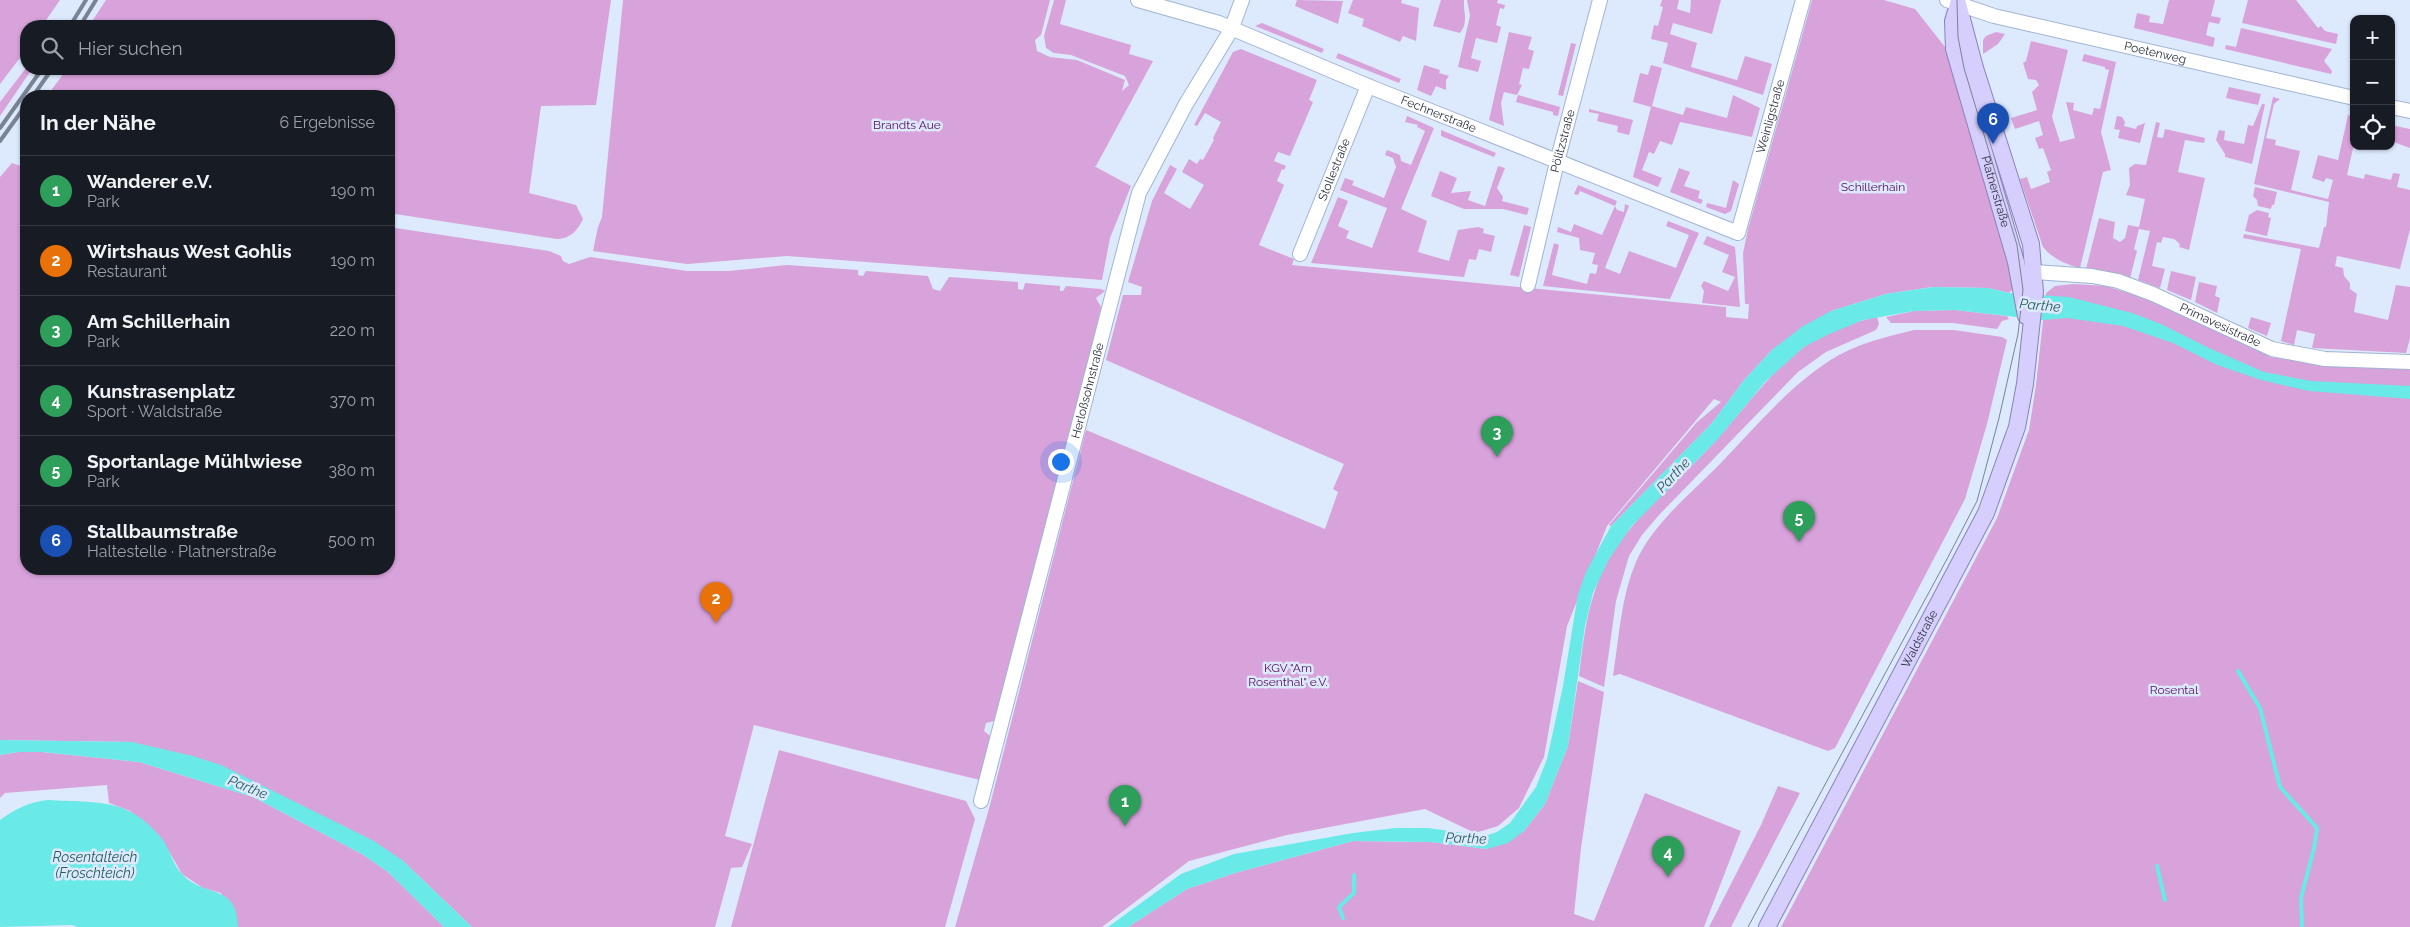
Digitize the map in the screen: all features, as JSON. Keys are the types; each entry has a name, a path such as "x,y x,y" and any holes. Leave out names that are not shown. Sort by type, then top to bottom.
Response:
{"main road":[{"name":"Platnerstraße","path":"1954,2 2031,244 2034,272"},
{"name":"Platnerstraße","path":"1954,2 1954,49 2029,291"},
{"name":"Waldstraße","path":"1767,927 1986,513 2017,427 2025,384 2029,327 2029,291 2034,272"}],"street":[{"name":"Fechnerstraße","path":"1138,0 1219,23 1231,30 1368,86 1738,233"},
{"name":"Herloßsohnstraße","path":"981,801 1139,193 1186,104 1231,30 1242,0"},
{"name":"Pölitzstraße","path":"1528,285 1557,162 1600,0"},
{"name":"Weinligstraße","path":"1738,233 1803,0"},
{"name":"Poetenweg","path":"1954,2 1994,16 2350,97"},
{"name":"Stollestraße","path":"1300,254 1368,86"},
{"path":"2395,108 2410,111"},
{"name":"Primavesistraße","path":"2034,272 2092,276 2118,281 2153,294 2272,349 2325,359 2410,360"}],"green space":[{"path":"0,0 60,0 46,20 20,20 20,58 0,84"},
{"path":"106,0 611,0 596,105 541,106 529,193 576,205 583,219 573,233 562,239 557,239 395,214 395,90 51,90 63,75 395,75 395,20 93,20"},
{"name":"Brandts Aue","path":"623,0 1050,0 1041,35 1035,40 1037,51 1050,57 1077,60 1125,80 1122,91 1129,85 1125,76 1071,55 1054,53 1046,48 1044,36 1054,0 1066,0 1060,24 1131,45 1129,54 1153,61 1096,166 1094,166 1131,186 1110,238 1102,280 787,256 687,264 593,251 602,217"},
{"path":"1297,0 1343,1 1338,24 1295,6"},
{"path":"1353,0 1402,0 1401,3 1419,8 1416,41 1403,36 1400,42 1362,26 1364,19 1348,13"},
{"path":"1441,0 1464,0 1465,21 1460,33 1433,26"},
{"path":"1467,0 1498,0 1497,3 1505,5 1504,9 1500,8 1496,25 1501,27 1497,43 1476,38 1471,58 1481,61 1478,72 1458,67 1470,16"},
{"path":"1662,0 1679,0 1677,9 1690,13 1691,0 1721,0 1712,34 1673,23 1670,34 1697,43 1691,67 1737,80 1745,56 1772,64 1763,95 1663,63 1668,43 1651,39 1654,25 1658,26 1663,7 1660,6"},
{"path":"1812,0 1884,0 1915,9 1945,47 2005,244 2014,288 2009,293 1988,288 1932,287 1886,294 1831,311 1773,349 1744,380 1712,423 1611,526 1609,525 1697,422 1721,402 1714,399 1607,526 1567,626 1544,757 1519,808 1498,826 1475,833 1425,809 1287,835 1189,861 1102,927 955,927 990,805 1086,430 1325,529 1338,492 1333,489 1344,464 1106,360 1123,295 1141,295 1142,287 1128,282 1152,201 1170,165 1177,169 1164,193 1190,209 1204,185 1182,172 1189,159 1197,164 1200,159 1203,160 1214,140 1213,138 1221,122 1205,113 1197,126 1194,125 1233,52 1241,49 1317,80 1309,100 1313,102 1290,156 1278,152 1274,161 1286,166 1284,170 1282,169 1277,181 1284,185 1259,245 1294,259 1292,265 1726,307 1726,317 1748,319 1749,304 1745,304 1743,253"},
{"path":"2169,0 2215,0 2211,16 2221,18 2219,24 2209,22 2206,35 2215,38 2213,47 2134,28 2137,13 2150,16 2149,22 2163,24"},
{"path":"2248,0 2296,0 2318,28 2321,26 2325,31 2338,34 2336,44 2242,23"},
{"path":"1262,23 1324,49 1322,53 1255,26"},
{"path":"2241,28 2332,49 2324,61 2332,71 2331,74 2225,49 2226,45 2236,47"},
{"path":"1509,32 1532,37 1528,49 1534,51 1529,69 1523,68 1519,84 1522,85 1517,95 1504,92 1501,103 1504,126 1489,120"},
{"path":"1996,32 2005,34 1998,44 1983,54 1983,40 1986,36"},
{"path":"2031,41 2068,50 2052,117 2060,142 2075,138 2066,102 2074,103 2073,110 2092,115 2094,108 2100,109 2109,70 2105,69 2105,67 2082,61 2084,54 2116,62 2101,132 2111,170 2103,172 2080,268 2069,265 2051,255 2043,247 2020,179 2027,177 2031,189 2050,182 2047,172 2051,170 2043,148 2039,149 2035,138 2043,135 2039,121 2015,129 2011,118 2037,110 2032,92 2039,85 2036,80 2028,79 2023,63 2026,61"},
{"path":"1571,43 1576,44 1563,96 1558,95"},
{"path":"1338,53 1401,79 1399,83 1336,58"},
{"path":"1424,65 1440,70 1439,73 1449,76 1446,80 1446,90 1436,86 1431,96 1417,90"},
{"path":"1651,65 1662,68 1652,106 1683,115 1686,107 1727,118 1733,95 1760,108 1752,137 1680,122 1672,145 1660,141 1654,154 1649,152 1642,170 1662,178 1658,187 1633,177 1651,107 1633,102 1640,73 1648,75"},
{"path":"21,75 28,75 0,116 0,102"},
{"path":"2229,87 2261,94 2258,105 2226,98"},
{"path":"1518,95 1560,107 1558,116 1553,115 1553,112 1516,102"},
{"path":"2273,97 2280,99 2274,104 2266,138 2276,140 2275,145 2300,151 2291,190 2328,199 2333,180 2326,178 2324,182 2312,178 2318,155 2338,160 2348,115 2350,115 2350,150 2353,150 2347,175 2364,179 2365,174 2391,180 2393,173 2400,174 2397,187 2410,190 2410,229 2400,269 2337,256 2335,266 2343,268 2344,276 2350,283 2350,289 2357,294 2354,312 2388,320 2396,285 2410,287 2410,338 2406,353 2312,348 2315,334 2297,330 2294,345 2281,341 2301,249 2243,238 2244,234 2319,248 2324,227 2326,227 2329,202 2254,184"},
{"path":"2262,104 2265,104 2252,164 2225,157 2216,140 2219,130 2225,131 2224,140 2244,144 2248,125 2253,126"},
{"path":"1589,109 1633,120 1629,135 1617,132 1618,126 1597,121 1599,114 1589,112"},
{"path":"1407,116 1434,128 1401,209 1427,221 1418,252 1449,261 1458,230 1478,227 1484,229 1483,233 1495,236 1491,252 1479,249 1476,260 1469,259 1464,277 1311,263 1338,197 1348,201 1338,226 1349,231 1346,238 1372,248 1387,208 1340,190 1345,178 1354,181 1352,185 1384,198 1396,167 1393,158 1385,155 1387,150 1400,155 1401,161 1411,165 1425,131 1417,127 1418,125 1405,122"},
{"path":"2117,116 2122,117 2125,122 2124,126 2136,129 2137,126 2145,123 2140,143 2118,138 2120,130 2114,129"},
{"path":"2156,122 2160,123 2157,137 2163,138 2165,129 2205,138 2204,143 2185,140 2178,172 2205,178 2189,250 2179,247 2180,244 2174,239 2163,237 2161,243 2157,242 2152,266 2165,269 2160,288 2138,280 2150,231 2139,229 2134,249 2137,251 2130,278 2086,269 2099,218 2115,222 2113,238 2120,242 2125,238 2128,225 2139,227 2145,199 2126,195 2130,185 2129,168 2135,164 2146,165"},
{"path":"2395,126 2410,129 2410,148 2395,142"},
{"path":"1441,130 1496,153 1494,157 1441,136"},
{"path":"12,163 20,166 20,575 395,575 395,228 549,251 561,256 563,261 569,264 590,257 687,271 729,271 787,265 858,270 858,275 863,276 866,271 928,276 933,289 940,291 949,277 1018,282 1018,289 1023,290 1025,283 1060,286 1060,291 1063,291 1066,286 1105,291 1096,298 1101,307 1094,337 994,721 986,723 984,731 990,736 980,780 754,725 725,836 752,844 742,867 731,868 715,927 472,927 402,860 132,742 0,740 0,177"},
{"path":"1498,166 1505,168 1497,188 1503,197 1502,201 1529,208 1527,215 1503,209 1464,209 1431,196 1440,171 1457,178 1451,193 1471,191 1468,200 1485,206"},
{"path":"1679,168 1690,172 1684,186 1700,191 1698,198 1703,200 1701,204 1670,192"},
{"path":"1733,180 1739,184 1731,211 1725,214 1706,207 1707,203 1726,208"},
{"path":"1578,185 1617,201 1615,206 1580,191 1578,195 1574,194"},
{"path":"2255,187 2277,192 2271,209 2258,206 2257,200 2253,196"},
{"path":"1625,204 1629,206 1605,268 1620,274 1629,251 1676,268 1689,235 1666,226 1668,221 1699,233 1670,299 1543,286 1554,243 1559,245 1552,275 1587,284 1590,273 1596,274 1598,265 1592,264 1595,253 1580,250 1579,238 1557,232 1558,227 1571,232 1574,224 1602,235 1615,206 1617,210 1624,212"},
{"path":"2257,210 2269,213 2268,217 2271,218 2267,236 2245,231 2249,215"},
{"path":"1524,225 1531,227 1519,277 1510,275"},
{"path":"1707,236 1735,247 1740,307 1702,303 1704,291 1701,286 1704,281 1728,291 1735,277 1722,272 1729,255 1703,244"},
{"path":"2171,271 2196,277 2191,300 2167,290"},
{"path":"2199,282 2217,286 2215,296 2220,298 2217,313 2195,302"},
{"name":"Rosental","path":"2074,284 2106,286 2172,307 2271,357 2328,366 2410,367 2410,927 1781,927 1997,518 2029,430 2046,293 2055,286"},
{"path":"1955,310 2007,316 2009,319 2002,321 1997,329 1953,323 1891,323 1886,317 1914,311"},
{"path":"1877,317 1879,324 1876,330 1826,352 1798,372 1659,515 1642,535 1629,556 1616,601 1604,687 1579,676 1585,631 1596,587 1609,559 1632,526 1704,453 1780,367 1804,347 1830,332"},
{"path":"2251,317 2271,323 2267,336 2248,328"},
{"path":"1914,330 1954,330 2002,337 2007,340 1987,424 1965,499 1835,748 1828,751 1620,674 1613,676 1621,618 1631,575 1643,548 1661,523 1784,397 1813,372 1839,355 1860,346 1881,338"},
{"path":"1578,681 1604,692 1581,848 1574,914 1594,921 1645,793 1741,831 1704,927 1128,927 1187,889 1235,873 1353,841 1431,842 1487,849 1524,831 1545,804 1568,746"},
{"path":"779,750 966,801 975,819 945,927 731,927"},
{"path":"18,752 42,752 139,762 253,797 362,854 388,872 444,927 238,927 221,893 203,888 182,874 164,843 130,811 109,803 107,785 5,793 0,798 0,755"},
{"path":"1778,786 1800,793 1731,927 1709,927 1761,825"}],"water":[{"name":"Parthe","path":"1933,287 1988,288 2009,293 2069,297 2132,313 2161,324 2264,372 2311,381 2410,386 2410,399 2309,391 2261,380 2217,365 2173,343 2123,326 2067,318 2043,320 1955,310 1914,311 1863,320 1804,347 1765,382 1718,439 1631,527 1609,559 1593,593 1585,626 1568,746 1545,804 1524,831 1508,843 1487,849 1431,842 1353,841 1235,873 1187,889 1128,927 1108,927 1181,874 1234,854 1353,833 1396,828 1428,828 1485,836 1497,832 1510,823 1536,787 1547,759 1563,686 1578,594 1586,572 1611,526 1712,423 1744,380 1773,349 1803,326 1831,311 1886,294"},
{"name":"Parthe","path":"0,740 132,742 193,756 221,765 374,841 402,860 472,927 444,927 388,872 362,854 253,797 139,762 42,752 18,752 0,755"},
{"name":"Rosentalteich (Froschteich)","path":"48,800 112,805 138,816 163,840 182,874 191,882 226,897 232,903 238,927 77,927 72,925 0,927 0,820 34,802"}],"waterway":[{"path":"2238,671 2260,708 2280,787 2317,828 2314,848 2301,898 2302,927"},
{"path":"2157,866 2165,900"},
{"path":"1343,918 1339,907 1354,893 1354,875"}],"tram line":[{"path":"1748,927 1977,501 1999,418 2018,334 2023,290 2017,245 1964,68 1958,37 1957,0"}],"railway":[{"path":"74,20 86,0"},
{"path":"84,20 96,0"},
{"path":"27,90 38,75"},
{"path":"37,90 48,75"},
{"path":"0,128 20,100"},
{"path":"0,141 20,113"}],"place":[{"name":"Stallbaumstraße","path":"1993,144"},
{"name":"Am Schillerhain","path":"1497,457"},
{"name":"Sportanlage Mühlwiese","path":"1799,542"},
{"name":"Wirtshaus West Gohlis","path":"716,623"},
{"name":"Wanderer e.V.","path":"1125,826"},
{"name":"Kunstrasenplatz","path":"1668,877"}],"park label":[{"name":"Schillerhain","path":"1873,187"},
{"name":"KGV \"Am Rosenthal\" e.V.","path":"1288,675"}]}
